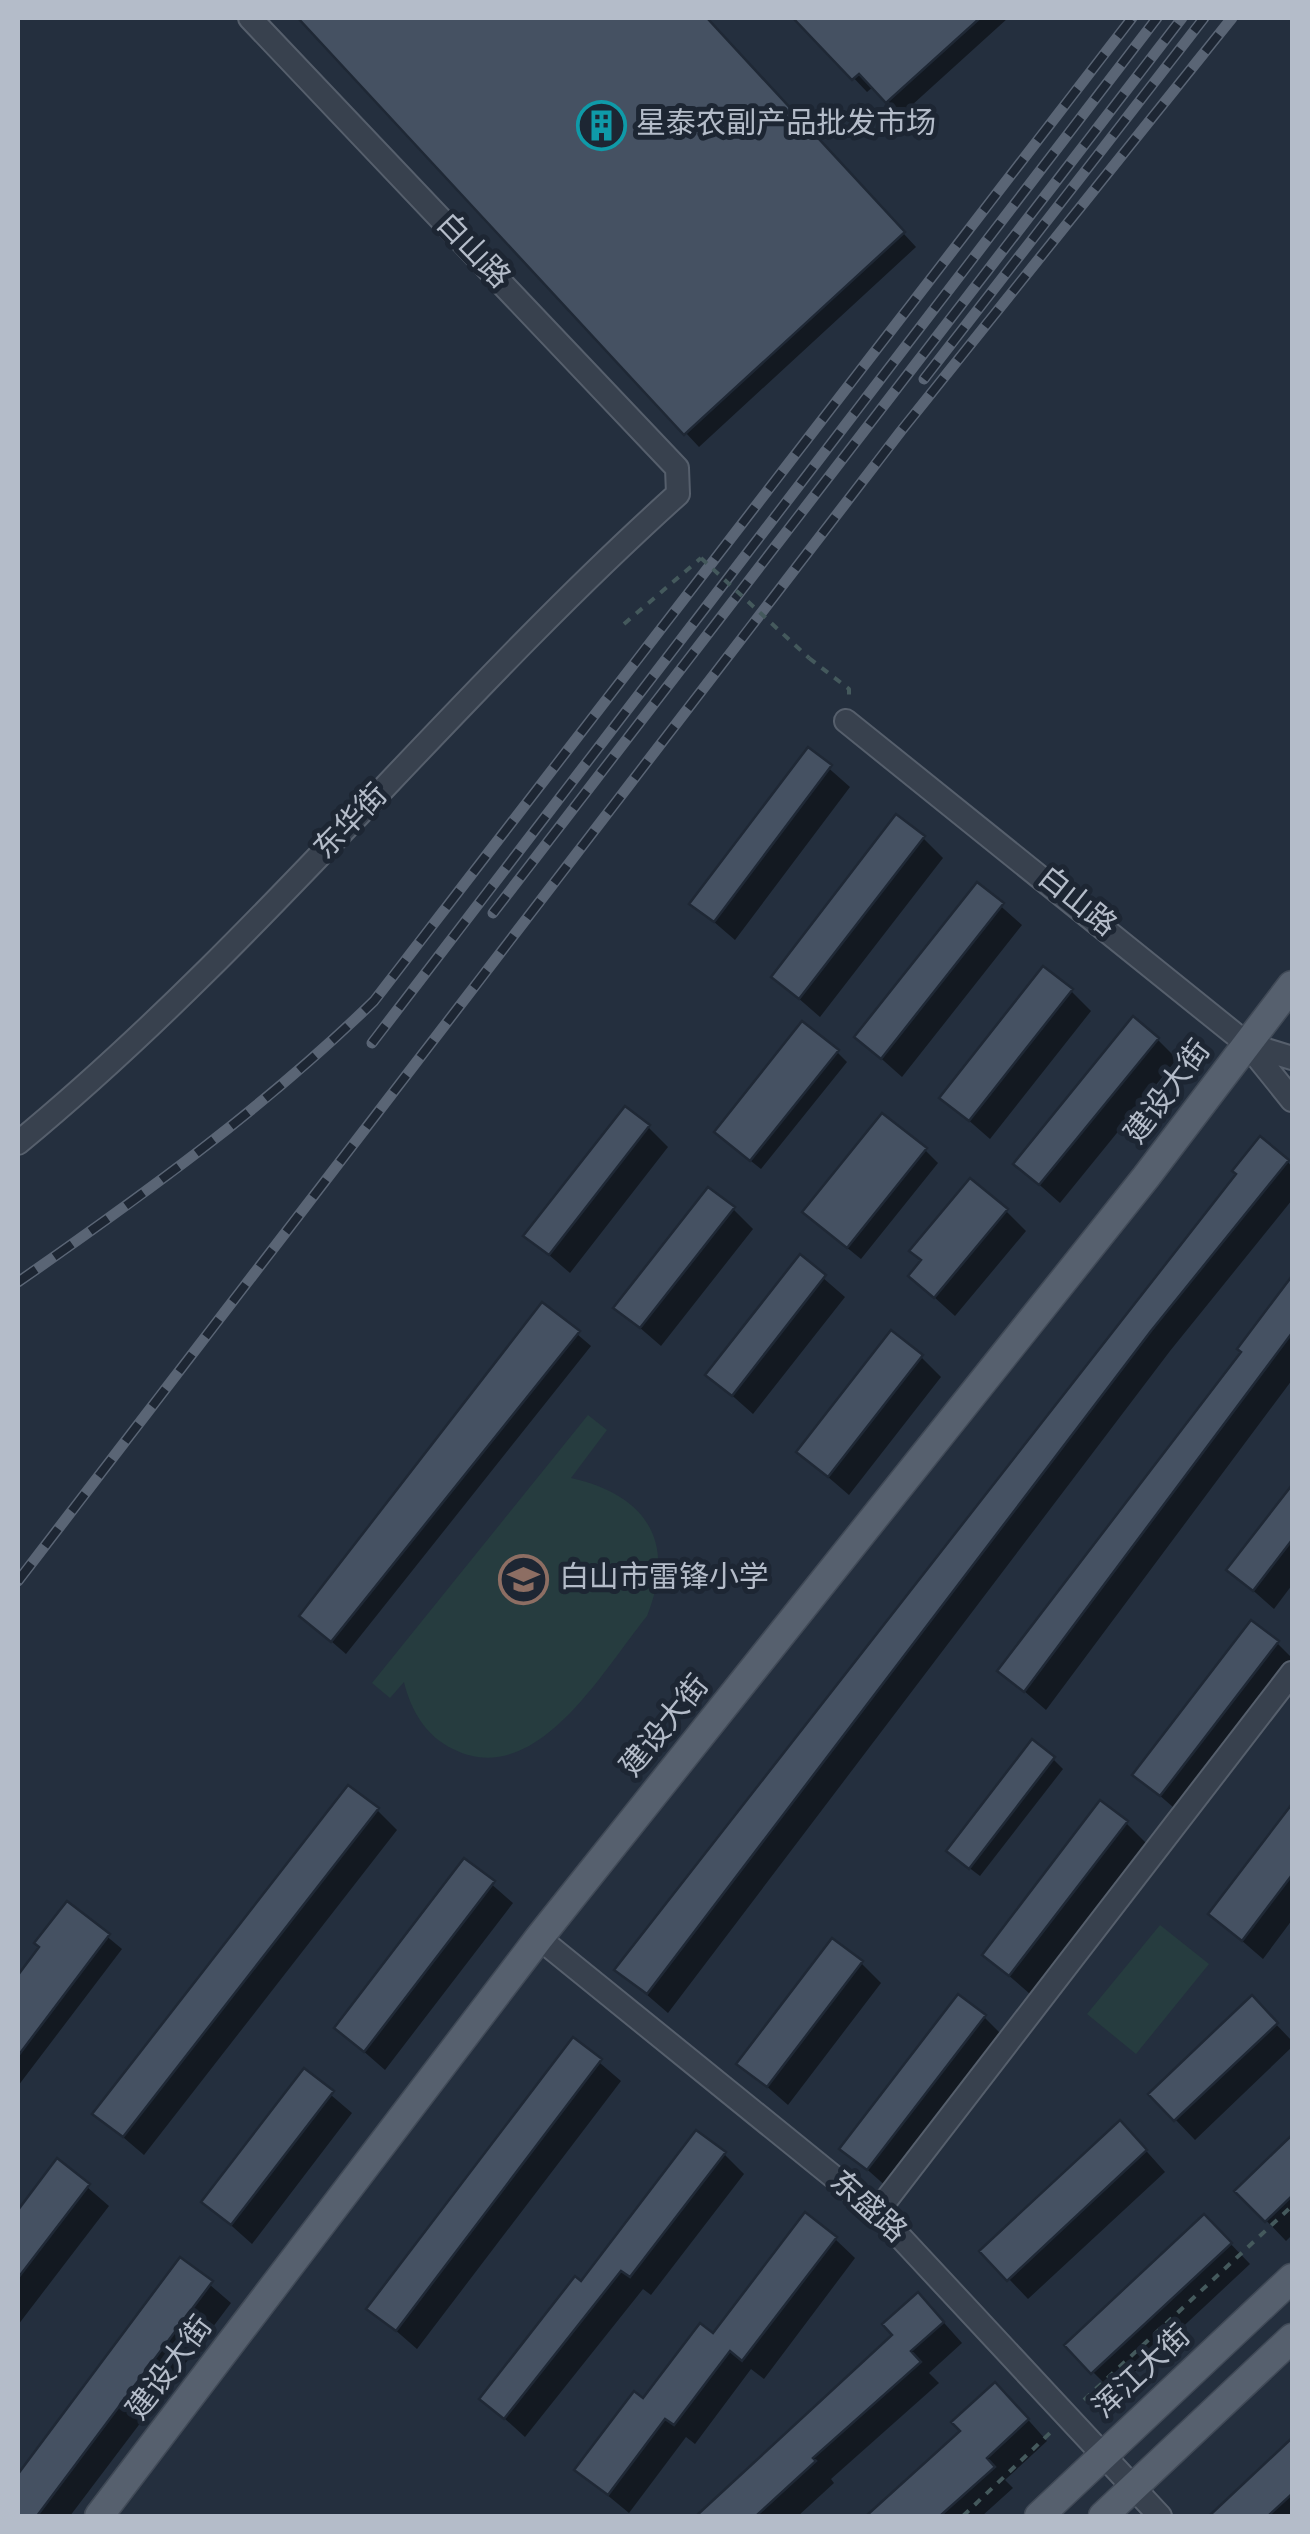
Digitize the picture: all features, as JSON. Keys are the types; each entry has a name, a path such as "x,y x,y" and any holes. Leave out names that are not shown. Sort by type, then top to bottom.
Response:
{"main road":[{"name":"建设大街","path":"100,2516 539,1938 1292,986"},
{"name":"浑江大街","path":"1039,2516 1292,2278"},
{"path":"1103,2516 1292,2338"}],"street":[{"name":"白山路","path":"250,18 677,468 678,494"},
{"name":"东华街","path":"18,1142 219,960 589,578 678,494"},
{"name":"白山路","path":"846,722 1248,1044 1292,1100"},
{"path":"1248,1044 1292,1058"},
{"path":"877,2212 1292,1674"},
{"name":"东盛路","path":"539,1938 877,2212 1160,2516"}],"path":[{"path":"624,624 701,558 809,658 850,689 846,722"},
{"path":"963,2516 1292,2206"}],"green space":[{"path":"588,1415 607,1430 571,1478 619,1496 648,1525 656,1544 658,1565 647,1616 588,1693 539,1740 512,1754 483,1758 453,1749 421,1722 404,1682 390,1698 372,1683"},
{"path":"1160,1925 1209,1964 1136,2054 1087,2014"}],"building":[{"name":"星泰农副产品批发市场","path":"298,18 707,18 905,232 684,435"},
{"path":"793,18 980,18 886,103 859,74 852,80"},
{"path":"808,747 832,765 714,922 689,904"},
{"path":"896,814 925,836 799,999 771,977"},
{"path":"977,882 1004,903 881,1059 854,1037"},
{"path":"1043,966 1073,989 969,1121 939,1098"},
{"path":"1133,1016 1159,1038 1039,1185 1013,1164"},
{"path":"802,1021 839,1050 750,1161 714,1132"},
{"path":"625,1106 650,1125 549,1255 523,1236"},
{"path":"882,1113 927,1148 847,1248 802,1212"},
{"path":"1260,1136 1289,1160 1151,1331 647,1994 614,1970 1236,1174 1232,1171"},
{"path":"970,1178 1008,1209 934,1298 908,1276 921,1260 909,1251"},
{"path":"708,1187 735,1207 640,1328 613,1308"},
{"path":"800,1254 826,1275 732,1396 705,1375"},
{"path":"1292,1276 1292,1333 1024,1692 997,1671 1241,1352 1237,1349"},
{"path":"542,1302 580,1331 331,1642 299,1616"},
{"path":"891,1330 923,1355 828,1477 796,1452"},
{"path":"1292,1485 1292,1540 1253,1591 1226,1570"},
{"path":"1251,1620 1279,1641 1160,1796 1132,1775"},
{"path":"1032,1739 1055,1757 969,1869 946,1851"},
{"path":"348,1785 379,1808 123,2137 92,2114"},
{"path":"1100,1800 1128,1821 1009,1976 982,1955"},
{"path":"1292,1804 1292,1875 1242,1941 1208,1914"},
{"path":"464,1858 495,1881 364,2052 334,2028"},
{"path":"67,1901 110,1934 18,2056 18,1975 39,1947 34,1943"},
{"path":"832,1938 863,1961 767,2087 736,2064"},
{"path":"958,1994 986,2015 867,2170 839,2149"},
{"path":"1252,1995 1278,2023 1174,2121 1148,2094"},
{"path":"573,2037 602,2059 396,2331 366,2309"},
{"path":"304,2068 334,2091 231,2225 201,2202"},
{"path":"1120,2120 1147,2150 1007,2281 979,2251"},
{"path":"696,2130 726,2152 630,2277 621,2271 504,2419 479,2399 575,2276 581,2281"},
{"path":"1292,2135 1292,2196 1265,2222 1234,2191"},
{"path":"57,2158 90,2184 18,2278 18,2210"},
{"path":"805,2212 837,2237 742,2361 730,2351 674,2425 665,2419 608,2495 574,2470 634,2391 643,2398 700,2323 713,2333"},
{"path":"1204,2214 1232,2243 1091,2374 1064,2345"},
{"path":"180,2257 213,2281 37,2516 18,2516 18,2474"},
{"path":"918,2292 944,2322 911,2351 921,2362 813,2458 816,2461 756,2516 696,2516 892,2335 882,2324"},
{"path":"995,2382 1029,2419 987,2458 995,2467 940,2516 866,2516 960,2431 951,2422"},
{"path":"1292,2438 1292,2494 1268,2516 1209,2516"}],"railway":[{"path":"18,1282 246,1114 374,1001 1132,18"},
{"path":"372,1043 1157,18"},
{"path":"493,913 1182,18"},
{"path":"924,379 1204,18"},
{"path":"18,1581 901,431 1232,18"}],"place":[{"name":"星泰农副产品批发市场","path":"601,125"},
{"name":"白山市雷锋小学","path":"524,1579"}]}
